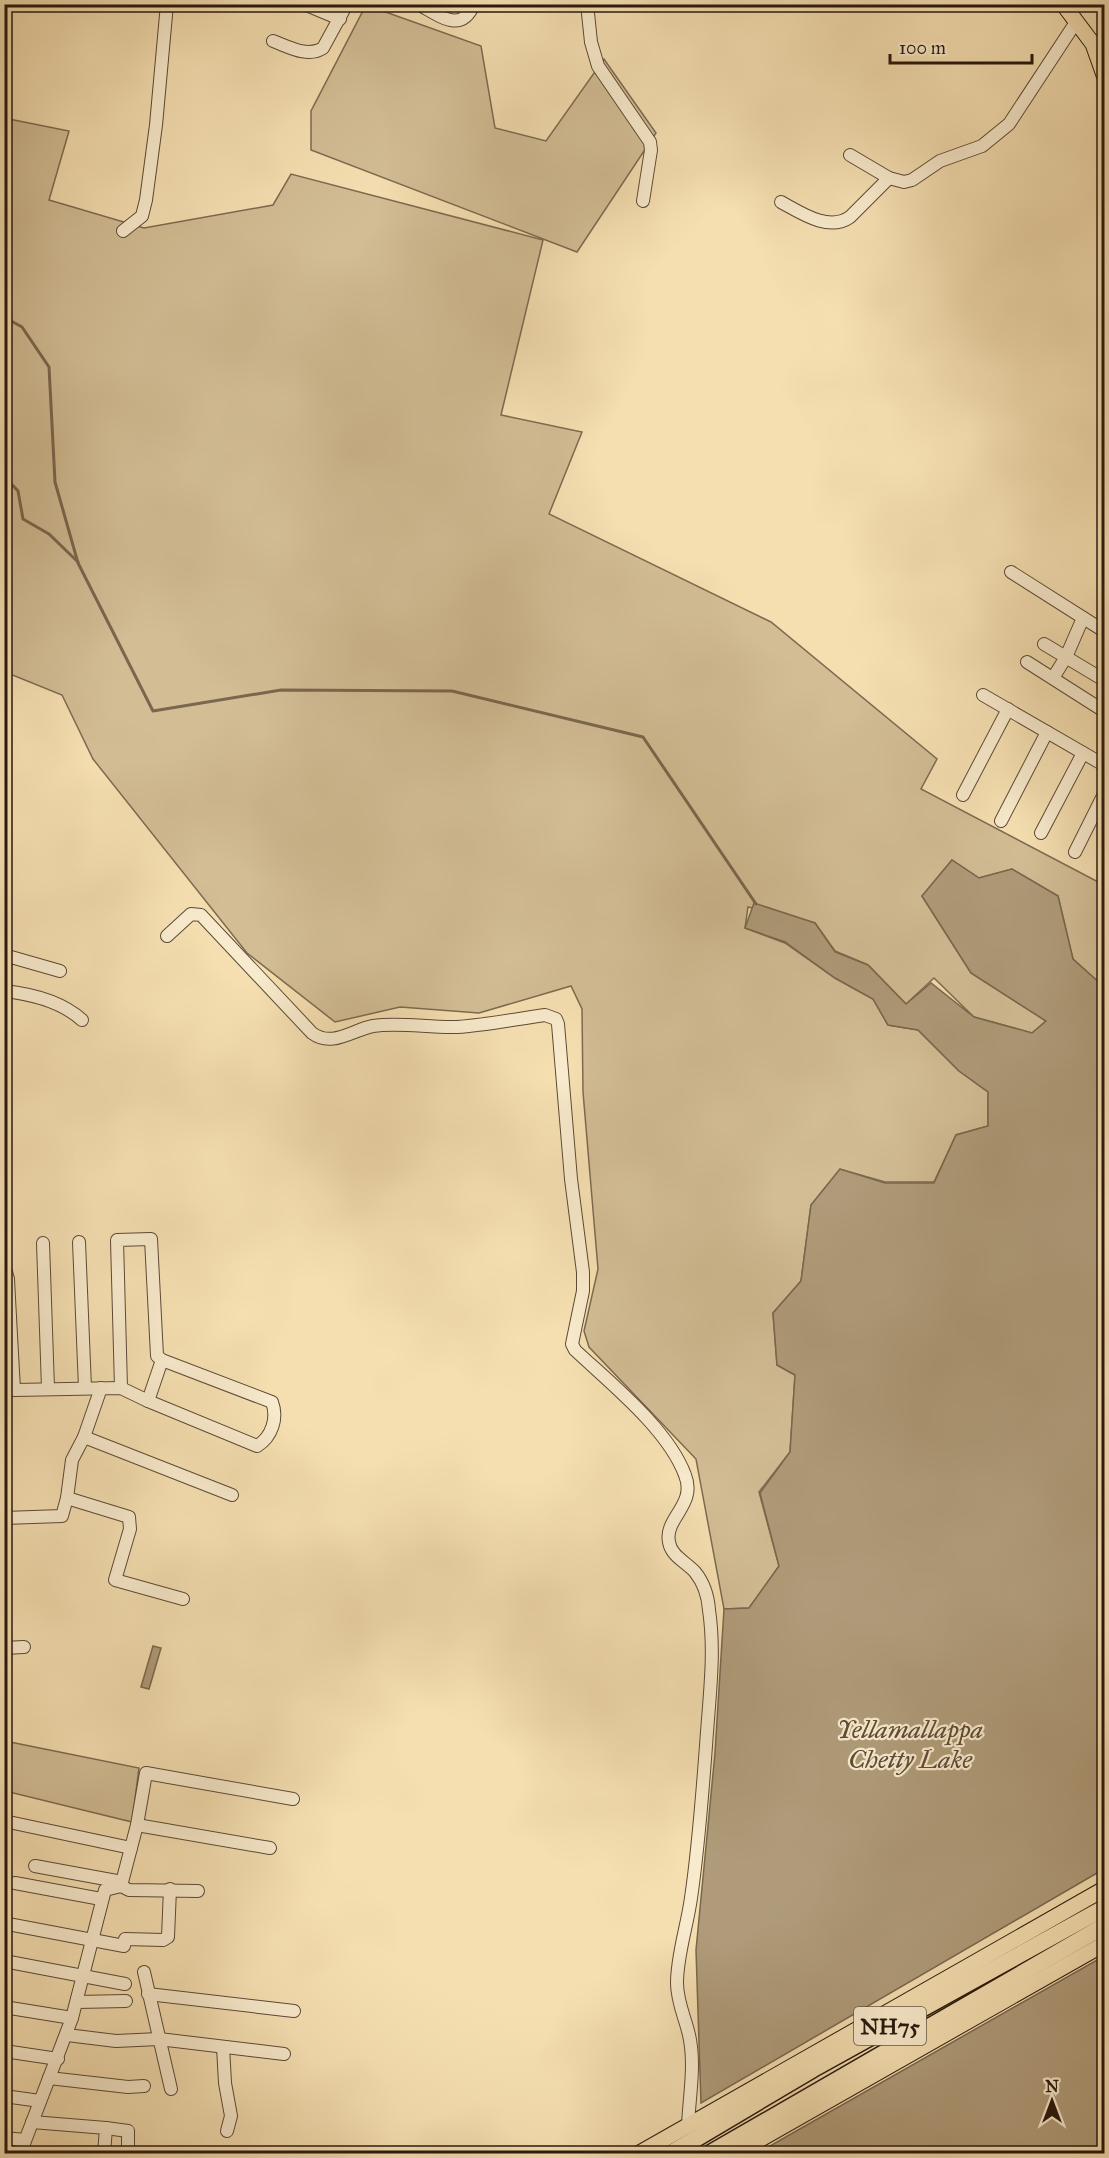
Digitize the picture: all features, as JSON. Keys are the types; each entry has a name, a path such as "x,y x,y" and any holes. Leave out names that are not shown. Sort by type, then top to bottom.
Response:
{"highway":[{"name":"NH75","path":"674,2151 823,2063 1104,1908"},
{"name":"NH75","path":"709,2154 778,2122 1104,1926"}],"main road":[{"path":"1063,4 1093,44 1104,75"},
{"path":"638,2154 1104,1889"},
{"path":"734,2154 778,2122 1104,1944"}],"street":[{"path":"123,231 141,216 146,200 156,125 167,4"},
{"path":"304,4 340,19"},
{"path":"273,41 309,53 317,52 323,48 347,4"},
{"path":"418,4 451,21 460,21 467,17 474,4"},
{"path":"588,4 591,42 598,66 650,142 651,150 643,201"},
{"path":"850,155 890,178 904,182 912,180 940,161 982,146 1009,124 1076,22"},
{"path":"781,202 808,217 835,223 850,217 890,178"},
{"path":"1011,572 1104,631"},
{"path":"1053,678 1066,657 1083,618"},
{"path":"1044,644 1104,680"},
{"path":"1027,662 1104,711"},
{"path":"983,695 1104,765"},
{"path":"963,795 1008,709"},
{"path":"1001,821 1047,732"},
{"path":"1041,833 1083,753"},
{"path":"1075,852 1104,794"},
{"path":"167,936 191,914 201,915 312,1033 324,1039 341,1037 371,1026 459,1027 545,1015 556,1019 571,1179 584,1272 583,1291 572,1344 575,1350 650,1421 680,1464 686,1476 688,1496 669,1529 669,1545 673,1553 694,1572 701,1582 706,1592 710,1611 712,1660 705,1753 691,1900 677,1983 679,2004 691,2047 688,2126"},
{"path":"4,955 60,971"},
{"path":"4,991 18,992 70,1008 82,1020"},
{"path":"4,1265 8,1352 14,1390 121,1388 257,1446 267,1441 276,1414 272,1402 162,1360 157,1356 151,1239 117,1240 121,1388"},
{"path":"79,1242 85,1388"},
{"path":"43,1243 48,1388"},
{"path":"148,1401 162,1360"},
{"path":"4,1518 62,1516 72,1461 84,1437 101,1388"},
{"path":"84,1437 232,1495"},
{"path":"67,1498 129,1516 129,1529 115,1580 183,1599"},
{"path":"4,1648 24,1647"},
{"path":"122,1884 137,1825 146,1773 293,1798"},
{"path":"4,1821 131,1848"},
{"path":"137,1825 270,1848"},
{"path":"35,1866 122,1884 129,1890 198,1891"},
{"path":"15,1883 101,1899"},
{"path":"20,2154 67,2035 84,1976 101,1899 105,1890 122,1884"},
{"path":"8,1924 123,1946 125,1939 163,1940 168,1937 170,1889"},
{"path":"4,1961 125,1984"},
{"path":"144,1972 171,2089"},
{"path":"148,1994 294,2011"},
{"path":"77,2002 126,2001"},
{"path":"4,2007 72,2018"},
{"path":"67,2035 106,2041 159,2039 284,2054"},
{"path":"223,2047 225,2083 231,2116 227,2131"},
{"path":"4,2051 58,2059"},
{"path":"50,2078 128,2087 144,2086"},
{"path":"4,2096 40,2101"},
{"path":"32,2122 128,2131 128,2154"},
{"path":"104,2154 106,2128"},
{"path":"4,2138 25,2140"}],"shaded area":[{"path":"366,5 481,46 495,128 546,141 604,59 656,133 577,252 311,150 311,111"},
{"path":"4,118 69,131 49,200 144,228 273,205 291,174 543,240 501,415 582,432 549,514 771,622 937,759 921,789 1104,885 1104,1041 1103,986 1073,959 1058,896 1012,869 979,878 952,860 922,896 971,973 1046,1021 1032,1033 974,1017 934,978 906,1004 868,965 835,951 815,923 748,907 745,928 785,943 835,978 873,999 888,1025 918,1030 959,1071 988,1092 988,1126 956,1135 934,1182 885,1182 840,1169 811,1205 801,1281 773,1313 777,1365 795,1375 790,1452 759,1492 779,1566 749,1608 724,1609 696,1459 589,1347 584,1331 598,1269 583,1092 582,1009 571,986 479,1013 400,1007 335,1022 247,953 93,759 62,695 5,672"},
{"path":"5,1741 139,1768 132,1822 5,1791"}],"water":[{"name":"Yellamallappa Chetty Lake","path":"952,860 979,878 1012,869 1058,896 1073,959 1103,986 1104,1869 701,2103 696,1950 715,1753 724,1609 749,1608 779,1566 760,1493 790,1452 795,1375 777,1365 773,1313 801,1281 811,1205 840,1169 885,1183 934,1183 956,1135 988,1126 988,1092 959,1071 918,1030 888,1025 873,999 835,978 785,942 745,928 754,903 815,923 835,952 868,965 906,1004 931,983 974,1017 1032,1033 1046,1021 971,973 922,896"},
{"path":"153,1646 161,1648 149,1689 141,1687"},
{"path":"1104,1956 1104,2153 758,2153 784,2138"}],"waterway":[{"path":"4,317 22,327 49,367 55,482 78,563 153,711 281,690 452,691 643,737 756,904"},
{"path":"4,476 18,491 23,519 49,534 78,562"}]}
